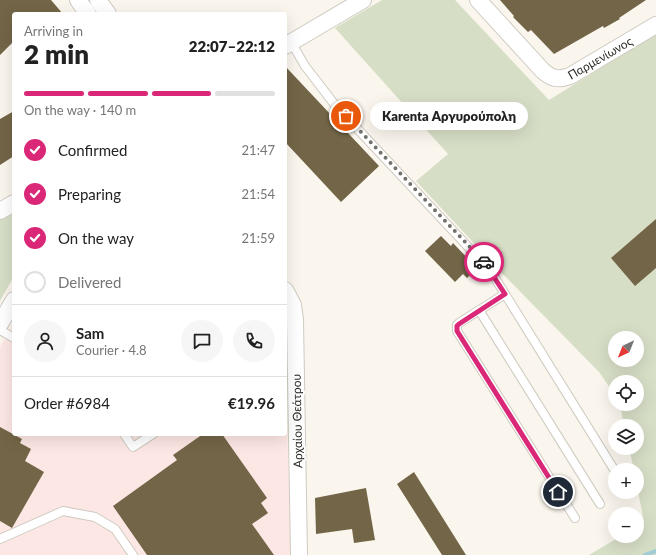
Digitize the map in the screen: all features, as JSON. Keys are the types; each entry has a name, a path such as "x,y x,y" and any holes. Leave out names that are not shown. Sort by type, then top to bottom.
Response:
{"street":[{"path":"78,0 87,12"},
{"path":"98,0 107,12"},
{"path":"288,44 363,0"},
{"name":"Παρμενίωνος","path":"478,0 543,71 548,76 556,79 563,79 570,76 656,25"},
{"path":"0,211 12,204"},
{"name":"Αρχαίου Θεάτρου","path":"287,294 293,306 295,320 299,555"},
{"path":"5,323 12,305"}],"lane":[{"path":"288,44 335,105 480,258 495,278 610,463"},
{"path":"505,294 459,324 457,326 457,331 574,518"},
{"path":"479,310 600,504"},
{"path":"5,323 12,335"},
{"path":"125,436 133,447 150,436"},
{"path":"0,539 63,511 95,517 115,529 133,555"}],"shaded area":[{"path":"12,326 12,436 287,436 287,424 291,555 0,555 0,347"}],"green space":[{"path":"382,0 455,0 549,100 656,34 656,555 589,555 609,543 644,543 644,507 641,507 640,499 644,499 644,463 632,463 631,455 644,455 644,419 623,419 621,411 644,411 644,375 608,375 608,385 599,372 498,269 416,181 448,154 335,28"},
{"path":"12,211 12,280 0,301 0,218"}],"building":[{"path":"0,0 51,0 61,12 12,12 12,43 0,55"},
{"path":"500,0 646,0 619,18 620,19 604,28 603,26 554,54 531,30 528,32 513,17 514,16"},
{"path":"287,68 379,166 341,202 287,144"},
{"path":"12,112 12,157 0,165 0,119"},
{"path":"656,219 656,268 635,286 611,258"},
{"path":"441,236 451,246 453,243 473,264 470,267 474,271 467,278 463,274 455,282 425,251"},
{"path":"0,427 12,434 12,436 16,436 22,439 20,443 31,449 25,461 44,472 12,528 0,521"},
{"path":"200,436 223,436 267,498 261,503 268,513 252,524 274,555 147,555 113,506 177,460 173,455"},
{"path":"414,472 466,555 442,555 397,484"},
{"path":"366,488 375,540 354,543 352,529 316,534 315,498"}],"waterway":[{"path":"645,555 656,551"}],"way so far":[{"path":"346,116 484,262"}],"place":[{"name":"Karenta Αργυρούπολη","path":"346,116"}],"route":[{"path":"484,262 505,294 459,324 456,328 558,492"}]}
